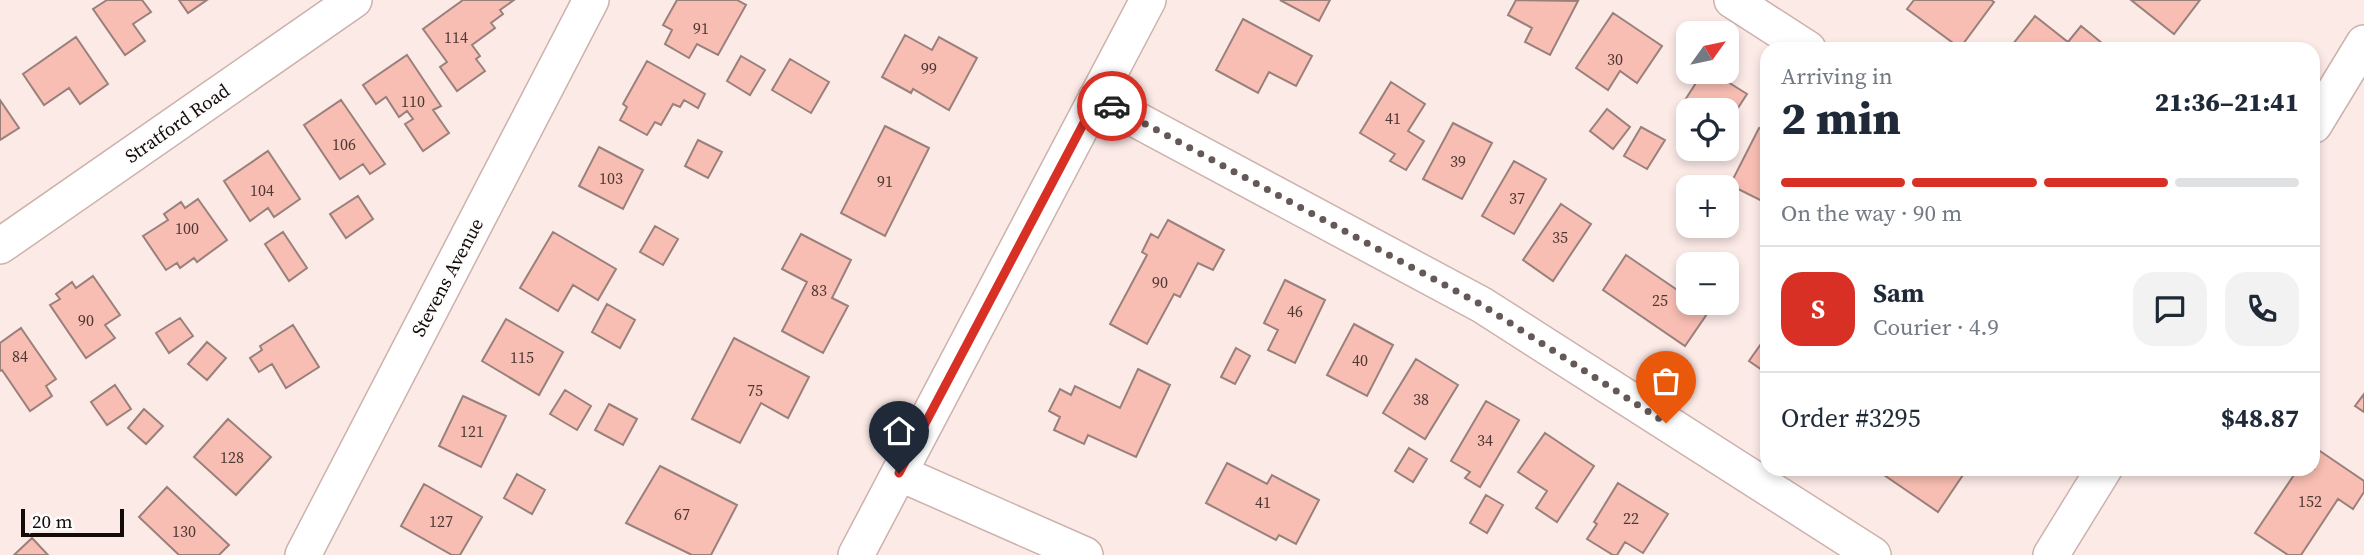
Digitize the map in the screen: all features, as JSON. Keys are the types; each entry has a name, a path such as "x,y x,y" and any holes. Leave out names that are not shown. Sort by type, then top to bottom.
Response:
{"street":[{"name":"Stratford Road","path":"0,246 354,0"},
{"name":"Stevens Avenue","path":"303,555 592,0"},
{"path":"856,555 1148,0"},
{"path":"1732,0 1797,42"},
{"path":"2320,115 2364,43"},
{"path":"1097,98 1482,305 1873,555"},
{"path":"899,473 1085,555"},
{"path":"2052,555 2100,476"}],"building":[{"path":"107,0 142,0 151,12 133,24 145,41 125,55 93,9"},
{"path":"179,0 207,0 188,13"},
{"path":"463,0 514,0 500,10 503,14 491,23 495,28 472,45 480,56 476,59 485,71 457,91 440,67 447,62 423,29"},
{"path":"677,0 737,0 746,5 718,55 697,44 689,58 665,44 672,30 663,25"},
{"path":"1280,0 1330,0 1319,21"},
{"path":"1516,0 1578,1 1550,55 1525,42 1532,28 1508,15"},
{"path":"1914,0 1994,2 1964,42 1952,42 1907,9"},
{"path":"2131,0 2200,0 2174,34"},
{"path":"1613,13 1662,46 1637,83 1620,71 1608,90 1576,68"},
{"path":"2035,16 2068,42 2015,42"},
{"path":"1243,19 1312,56 1296,86 1269,72 1258,93 1216,70"},
{"path":"2081,26 2101,42 2068,42"},
{"path":"905,35 932,50 939,37 977,58 949,110 913,89 911,93 882,77"},
{"path":"76,37 108,84 80,104 69,88 44,105 23,74"},
{"path":"407,55 441,106 433,110 449,133 423,151 405,124 413,119 407,111 399,117 386,97 376,104 363,85"},
{"path":"741,56 765,70 750,95 727,81"},
{"path":"790,59 829,82 811,113 772,90"},
{"path":"647,61 705,94 698,108 684,100 680,107 673,104 661,125 655,122 647,135 620,120 627,107 623,104"},
{"path":"1391,82 1425,104 1408,131 1424,141 1406,170 1390,161 1395,154 1360,133"},
{"path":"1695,84 1731,84 1747,94 1739,106 1739,98 1686,98"},
{"path":"0,100 19,128 0,140"},
{"path":"341,100 385,164 370,174 363,164 340,179 304,125"},
{"path":"1607,109 1630,127 1613,149 1590,131"},
{"path":"1453,123 1492,143 1462,199 1423,179"},
{"path":"885,126 929,148 885,236 841,213"},
{"path":"1641,127 1665,140 1647,169 1624,156"},
{"path":"1759,128 1760,128 1760,200 1739,190 1739,175 1735,175"},
{"path":"698,140 722,152 708,178 685,166"},
{"path":"599,147 643,170 623,209 579,186"},
{"path":"268,151 300,199 274,217 268,208 250,221 224,181"},
{"path":"1514,161 1546,179 1514,234 1482,216"},
{"path":"358,196 373,219 346,238 330,214"},
{"path":"198,199 227,240 197,262 194,258 180,268 177,263 166,270 143,236 168,220 164,214 181,202 185,208"},
{"path":"1561,204 1591,224 1553,281 1523,260"},
{"path":"1168,220 1224,250 1213,270 1198,263 1180,297 1174,294 1147,344 1110,324 1147,255 1142,252 1151,234 1158,238"},
{"path":"655,226 678,239 663,265 640,252"},
{"path":"283,232 307,268 289,281 265,244"},
{"path":"553,232 616,269 598,300 573,285 558,311 520,288"},
{"path":"801,234 851,260 832,298 848,306 823,353 782,331 807,282 782,269"},
{"path":"1626,255 1676,289 1676,315 1706,315 1685,346 1603,290"},
{"path":"93,276 120,315 105,325 115,338 86,358 50,305 60,299 56,294 72,282 76,288"},
{"path":"1285,280 1325,300 1295,363 1268,350 1278,330 1264,323"},
{"path":"607,304 635,320 620,348 592,332"},
{"path":"180,318 193,336 169,353 156,333"},
{"path":"506,319 563,352 539,395 482,361"},
{"path":"1354,324 1393,345 1367,396 1327,375"},
{"path":"293,325 319,367 286,388 272,364 259,372 250,358 262,350 260,346"},
{"path":"21,328 56,379 46,386 52,396 30,411 2,370 0,371 0,343"},
{"path":"734,338 809,377 788,418 761,403 740,443 692,419"},
{"path":"207,342 226,358 207,380 188,364"},
{"path":"1760,345 1760,369 1749,361"},
{"path":"1236,348 1250,356 1235,384 1221,377"},
{"path":"1416,359 1458,385 1425,439 1383,413"},
{"path":"1138,369 1170,385 1136,457 1088,435 1084,444 1054,430 1060,417 1049,411 1060,389 1071,395 1075,386 1120,408"},
{"path":"115,385 131,409 107,425 91,402"},
{"path":"565,390 591,406 577,430 550,414"},
{"path":"2364,394 2364,412 2355,406"},
{"path":"463,396 506,416 481,467 439,446"},
{"path":"1486,401 1519,420 1480,487 1465,478 1470,472 1451,461"},
{"path":"609,404 637,419 623,445 595,430"},
{"path":"144,409 163,426 146,444 128,428"},
{"path":"228,419 271,457 236,495 194,457"},
{"path":"1545,433 1594,466 1557,522 1536,508 1547,491 1518,472"},
{"path":"1409,448 1427,459 1413,482 1395,471"},
{"path":"2320,451 2364,481 2364,492 2353,509 2338,499 2301,555 2288,555 2255,533 2293,476 2320,476"},
{"path":"1227,463 1267,484 1272,475 1319,500 1296,544 1279,535 1276,540 1206,503"},
{"path":"660,466 737,505 711,555 692,555 626,523"},
{"path":"517,474 545,490 532,514 504,498"},
{"path":"1885,476 1962,476 1938,512"},
{"path":"1618,483 1668,514 1643,553 1625,542 1617,555 1613,555 1587,539 1597,524 1594,522"},
{"path":"424,484 482,517 460,555 452,555 401,526"},
{"path":"167,487 229,545 219,555 179,555 139,517"},
{"path":"1486,495 1503,505 1487,533 1470,523"},
{"path":"32,538 48,555 14,555"}],"way so far":[{"path":"1112,106 1482,305 1666,423"}],"route":[{"path":"899,473 1097,98 1112,106"}]}
